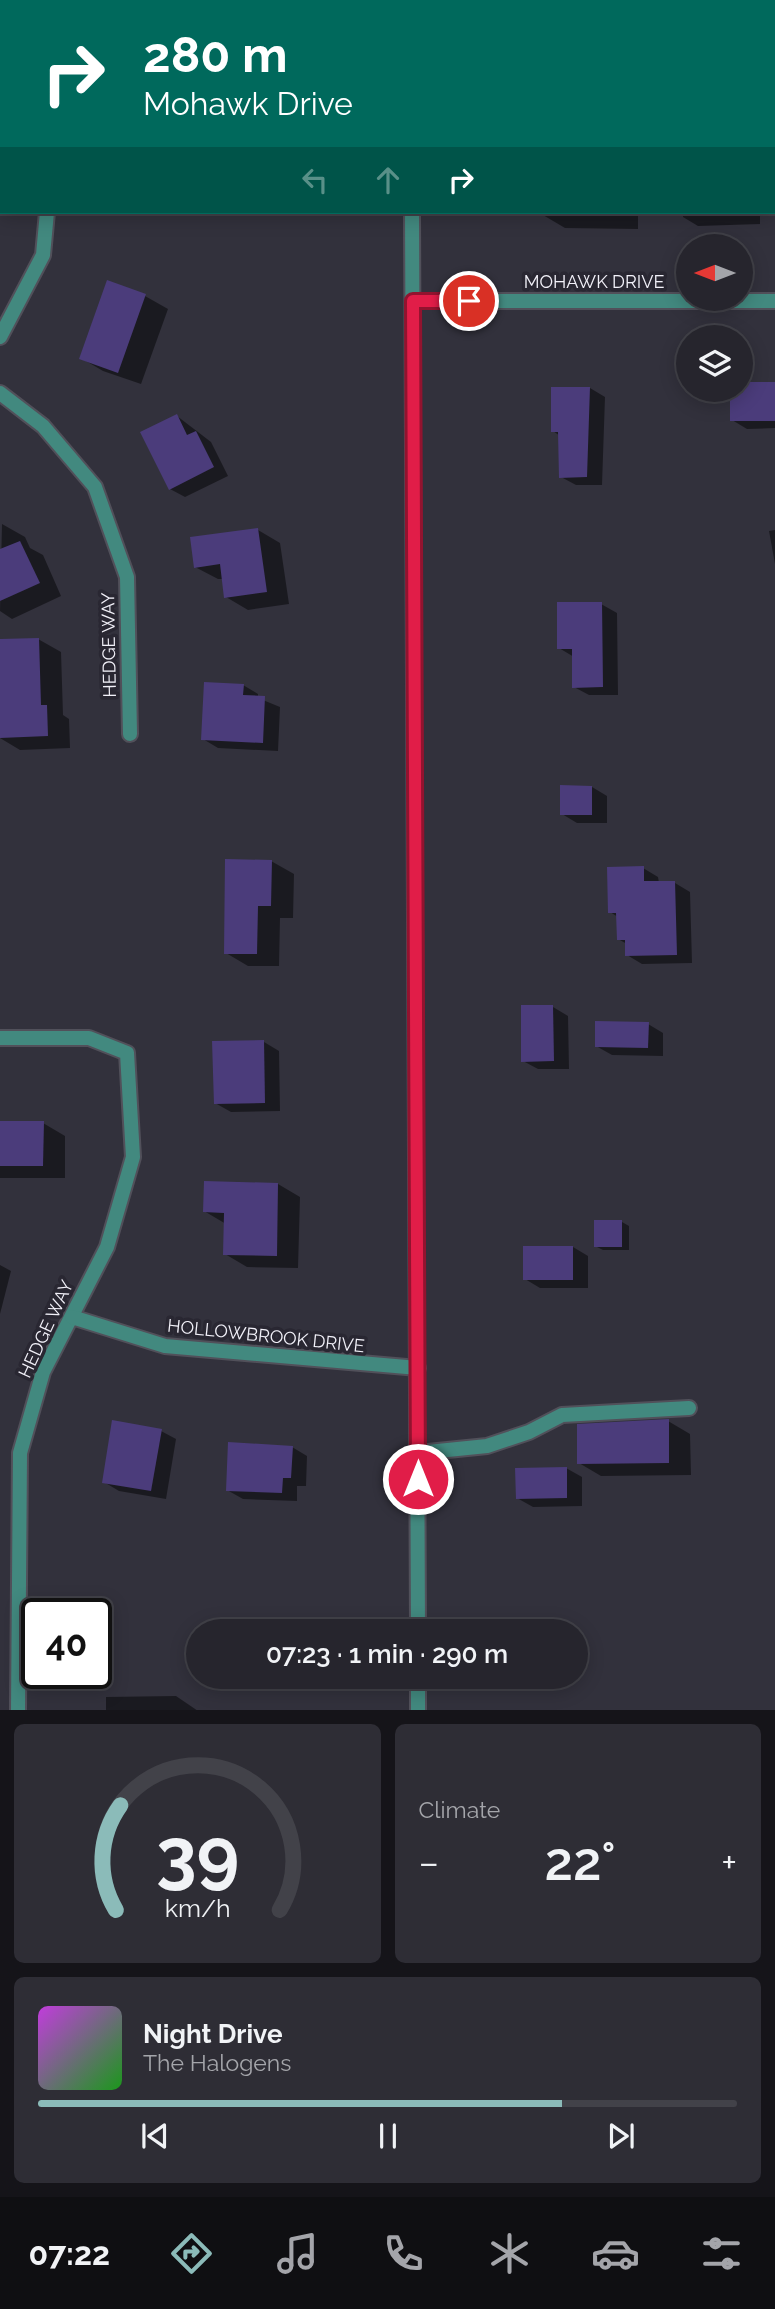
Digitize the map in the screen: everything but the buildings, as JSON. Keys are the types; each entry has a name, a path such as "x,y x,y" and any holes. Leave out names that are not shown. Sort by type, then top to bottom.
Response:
{"street":[{"path":"0,337 43,255 47,214"},
{"path":"412,214 418,1619"},
{"name":"MOHAWK DRIVE","path":"413,301 775,301"},
{"name":"HEDGE WAY","path":"0,393 43,426 95,487 127,577 130,734"},
{"name":"HEDGE WAY","path":"0,1038 89,1038 127,1053 133,1157 107,1247 43,1372 20,1453 18,1710"},
{"name":"HOLLOWBROOK DRIVE","path":"72,1317 165,1346 418,1368"},
{"path":"418,1453 487,1446 529,1432 562,1415 689,1408"},
{"path":"418,1689 418,1710"}],"route":[{"path":"418,1479 413,301 469,301"}]}
